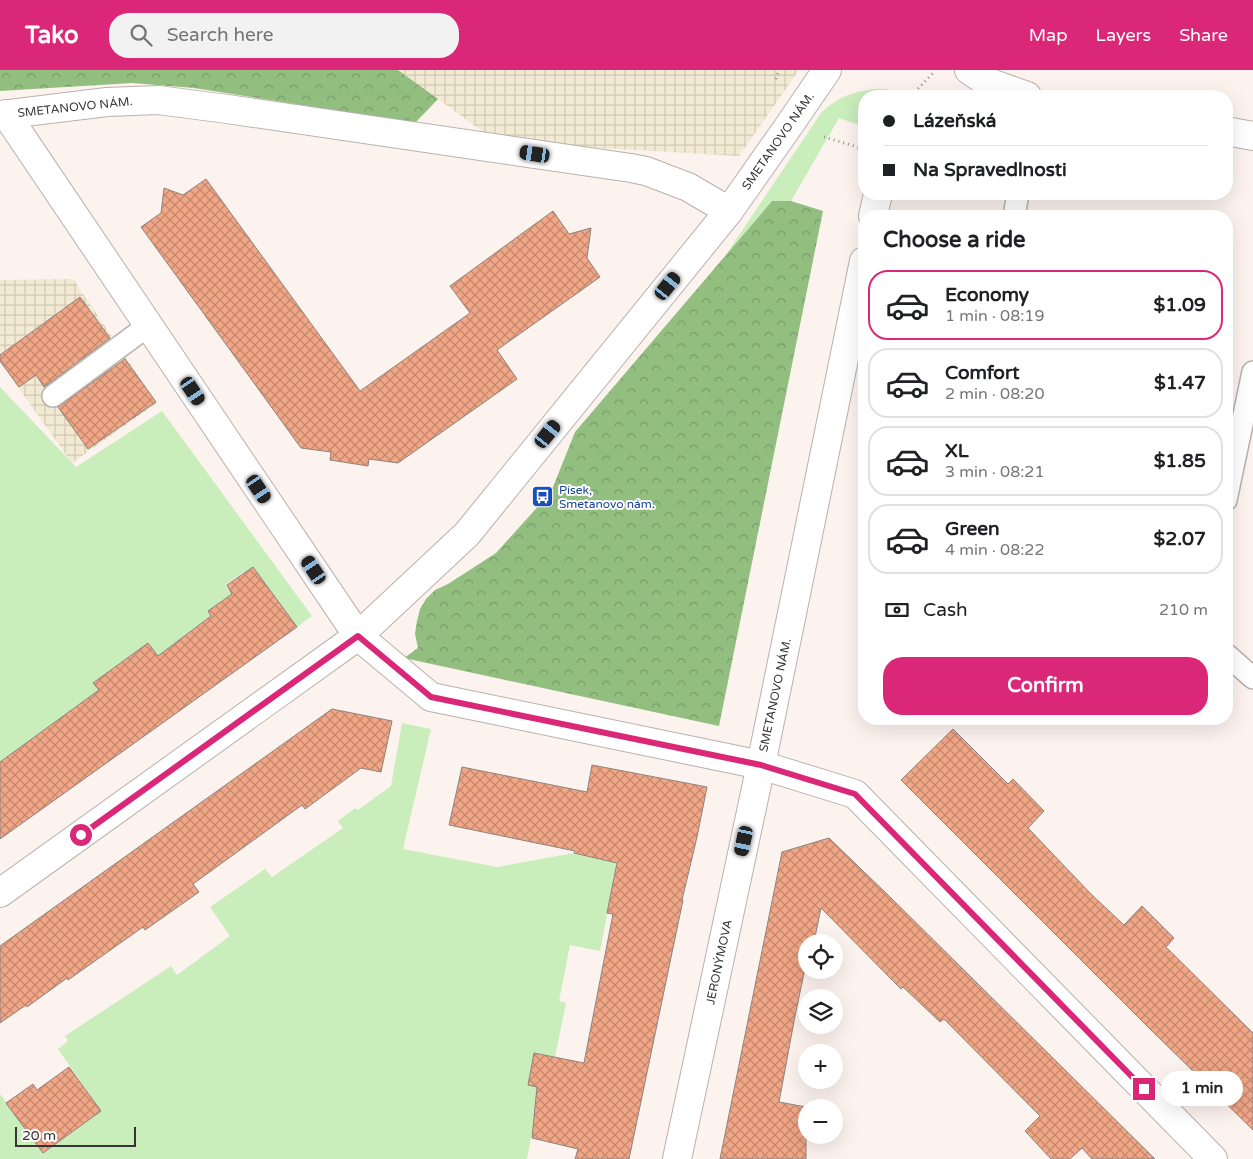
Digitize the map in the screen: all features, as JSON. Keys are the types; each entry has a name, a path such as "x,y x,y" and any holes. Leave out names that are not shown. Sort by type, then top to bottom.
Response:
{"street":[{"name":"SMETANOVO NÁM.","path":"358,636 467,534 729,211 827,70"},
{"path":"969,70 985,81 1010,90"},
{"name":"SMETANOVO NÁM.","path":"729,211 688,187 646,171 227,109 158,100 107,102 3,114 149,325 358,636 431,697 761,765 858,290"},
{"path":"1233,132 1253,136"},
{"path":"0,893 358,636"},
{"path":"761,765 855,794 1213,1159"},
{"name":"JERONÝMOVA","path":"677,1159 761,765"}],"lane":[{"path":"53,396 149,325"},
{"path":"1233,467 1253,372"},
{"path":"1233,660 1253,678"}],"path":[{"path":"773,88 779,70"},
{"path":"917,90 936,70"},
{"path":"822,137 858,147"}],"shaded area":[{"path":"398,70 799,70 739,156 497,142"},
{"path":"73,279 157,403 72,463 0,362 0,280"}],"green space":[{"path":"0,70 398,70 438,99 415,123 194,88 132,83 0,91"},
{"path":"858,92 858,125 839,118 791,201 772,201 725,256 821,113 845,96"},
{"path":"772,201 791,201 823,211 719,726 404,658 418,648 415,634 417,621 420,609 426,599 435,590 448,584 496,553 551,492 575,432"},
{"path":"0,387 76,467 162,411 312,616 297,627 253,568 244,572 226,584 232,594 211,616 158,657 148,643 94,683 99,691 0,762"},
{"path":"402,723 431,729 403,849 497,867 574,853 617,863 600,951 570,945 559,1001 566,1003 555,1057 535,1053 542,1088 527,1159 0,1159 0,1094 43,1153 101,1111 58,1049 68,1041 65,1036 171,966 177,975 230,936 210,907 265,869 272,877 343,828 338,821 355,808 358,810 391,786"}],"building":[{"path":"206,179 360,391 470,313 450,286 553,211 569,234 591,228 587,258 600,277 497,350 517,379 398,463 369,459 368,466 330,460 331,452 301,448 141,227 161,213 164,188 183,195"},
{"path":"80,297 110,338 44,387 36,375 19,387 0,361 0,355"},
{"path":"125,359 156,402 88,449 58,407"},
{"path":"253,567 297,627 0,839 0,762 99,690 93,683 148,643 158,656 211,616 208,611 232,594 227,585"},
{"path":"332,709 392,721 381,772 361,768 305,809 302,805 193,884 199,892 145,930 143,927 68,980 67,978 27,1007 26,1005 0,1023 0,946"},
{"path":"953,729 1008,784 1013,779 1044,811 1028,828 1091,894 1124,925 1142,906 1174,938 1166,947 1253,1033 1253,1130 901,780"},
{"path":"592,765 707,787 629,1159 575,1159 578,1149 532,1138 537,1087 528,1085 534,1053 584,1063 613,914 607,913 617,863 574,853 575,851 449,825 462,767 587,792"},
{"path":"829,838 1155,1159 1092,1159 1082,1148 1070,1159 1051,1159 1025,1131 1040,1116 944,1019 940,1022 903,987 901,989 821,908 816,934 798,934 798,979 803,979 801,989 798,989 798,1002 779,1102 798,1106 798,1144 806,1144 806,1159 720,1159 782,852"},
{"path":"69,1067 101,1111 43,1153 6,1103 33,1084 37,1090"}],"place":[{"name":"Písek, Smetanovo nám.","path":"543,497"}],"route":[{"path":"81,835 358,636 431,697 761,765 855,794 1144,1089"}]}
